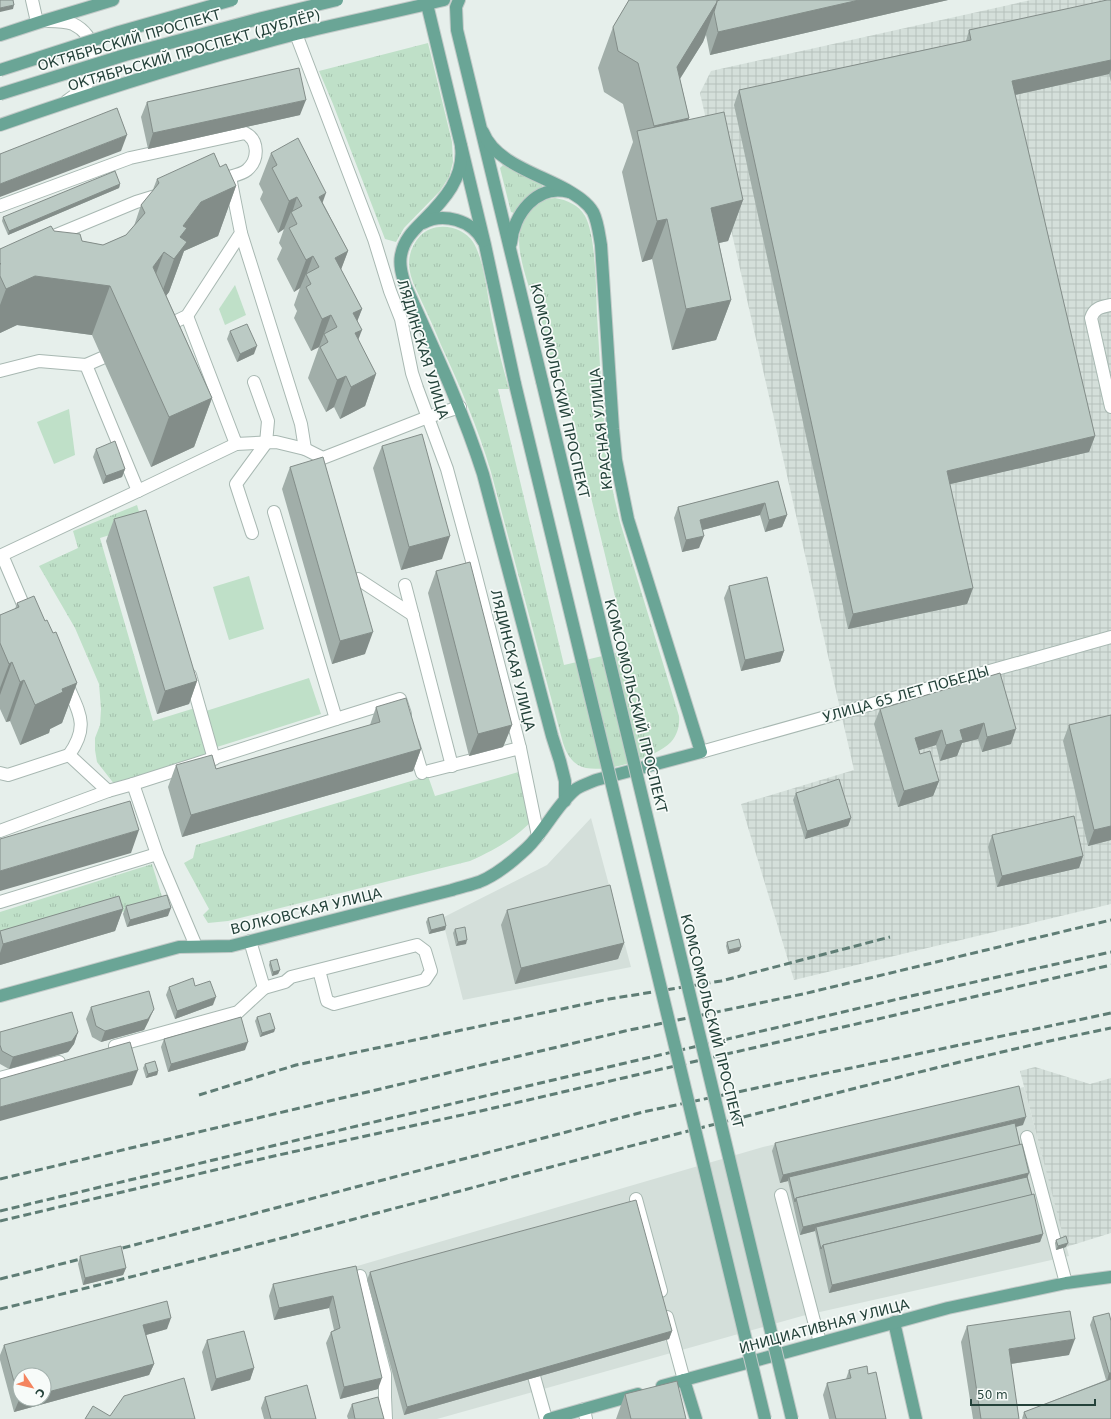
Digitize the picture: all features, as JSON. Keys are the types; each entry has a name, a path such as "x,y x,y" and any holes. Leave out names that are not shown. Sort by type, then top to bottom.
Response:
{"main road":[{"path":"0,35 113,0"},
{"name":"ОКТЯБРЬСКИЙ ПРОСПЕКТ","path":"0,70 118,32 232,0"},
{"name":"ОКТЯБРЬСКИЙ ПРОСПЕКТ","path":"0,94 125,55 262,18 337,0"},
{"name":"ОКТЯБРЬСКИЙ ПРОСПЕКТ (ДУБЛЁР)","path":"0,125 64,102 296,34 426,2 444,0"},
{"name":"КОМСОМОЛЬСКИЙ ПРОСПЕКТ","path":"459,0 456,7 457,30 512,252 792,1419"},
{"path":"426,2 485,246 515,384 765,1419"},
{"path":"482,132 491,147 507,160 577,196"},
{"name":"ЛЯДИНСКАЯ УЛИЦА","path":"461,146 462,163 451,188 437,207 408,237 404,245 401,259 401,273 460,407 483,474 552,736 560,761 564,781 565,801"},
{"path":"512,252 511,237 516,222 523,210 533,200 540,195 554,191 565,191 577,196"},
{"name":"КРАСНАЯ УЛИЦА","path":"577,196 588,205 593,212 596,219 601,245 613,430 621,489 628,519 700,752"},
{"path":"419,225 434,218 451,218 473,228 480,236 485,246"},
{"name":"ВОЛКОВСКАЯ УЛИЦА","path":"0,996 179,947 231,946 452,890 480,881 504,868 527,848 565,801 577,789 587,783 700,752"},
{"name":"ИНИЦИАТИВНАЯ УЛИЦА","path":"547,1419 585,1414 650,1390 684,1380 948,1308 1066,1283 1111,1277"},
{"path":"894,1322 916,1419"},
{"path":"684,1380 696,1419"}],"street":[{"path":"32,0 39,22 63,21 73,24 82,30 93,47 95,57 91,77 86,86 64,102"},
{"name":"ЛЯДИНСКАЯ УЛИЦА","path":"296,34 374,239 390,291 401,319 415,383 447,469 520,748 538,836"},
{"path":"0,206 130,158 244,133 250,135 257,152 249,169 242,173 216,180"},
{"path":"229,176 241,233 301,424 305,449"},
{"path":"36,244 136,202 172,192"},
{"path":"152,334 187,316 241,233"},
{"path":"1111,305 1100,307 1093,312 1091,318 1111,407"},
{"path":"187,316 236,444"},
{"path":"0,371 39,362 86,365 102,358"},
{"path":"86,365 138,491"},
{"path":"252,532 236,484 266,443 268,420 254,382"},
{"path":"37,620 24,609 1,556 236,444 276,442 305,449 323,458 428,417 460,407"},
{"path":"274,512 336,719"},
{"path":"358,579 413,615"},
{"path":"405,585 452,766"},
{"path":"12,614 24,609"},
{"name":"УЛИЦА 65 ЛЕТ ПОБЕДЫ","path":"700,752 1111,637"},
{"path":"186,662 214,759"},
{"path":"0,773 8,775 69,755 77,743 81,732 81,716 63,674"},
{"path":"0,832 108,791 214,759 400,699 425,772 520,748"},
{"path":"69,755 108,791"},
{"path":"133,784 157,854 196,946"},
{"path":"0,902 157,854"},
{"path":"250,941 264,988"},
{"path":"107,1048 238,1012 264,988 284,982 291,977 318,970 417,945 425,951 431,970 425,980 334,1004 327,1001 318,970"},
{"path":"0,1078 69,1059"},
{"path":"1027,1137 1066,1283"},
{"path":"781,1195 820,1342"},
{"path":"636,1199 684,1380"},
{"path":"360,1276 385,1374 384,1397 386,1419"},
{"path":"526,1350 547,1419"}],"shaded area":[{"path":"1031,0 1111,0 1111,904 794,980 741,804 854,770 700,93 711,71"},
{"path":"591,818 631,967 463,1000 442,918 547,865"},
{"path":"1035,1067 1090,1084 1111,1078 1111,1233 1066,1247 1020,1071"},
{"path":"1024,1087 1069,1256 802,1316 437,1419 393,1419 354,1267 763,1147"}],"green space":[{"path":"428,43 452,142 453,162 449,177 440,191 404,228 396,242 385,239 319,71"},
{"path":"503,165 542,184 542,188 533,192 526,198 514,213 511,212 500,168"},
{"path":"555,198 564,200 576,206 585,216 589,225 595,264 603,405 611,483 620,522 679,716 679,723 675,736 664,748 653,754 626,764 599,769 587,768 578,765 567,753 564,746 486,456 462,392 413,283 409,267 410,253 414,244 420,236 433,228 448,227 455,229 468,236 473,242 477,250 486,282 496,340 509,389 498,389 564,665 628,650 562,377 553,378 538,315 525,274 520,251 519,241 521,229 529,212 540,202"},
{"path":"235,285 246,315 225,325 219,309"},
{"path":"69,409 75,455 54,464 37,422"},
{"path":"137,505 143,525 100,538 153,721 195,708 209,756 115,785 97,762 95,750 95,738 100,725 101,709 99,684 75,628 39,566 78,548 73,531"},
{"path":"249,576 264,629 229,640 213,587"},
{"path":"309,678 321,714 217,747 206,711"},
{"path":"522,771 533,820 504,844 470,861 228,921 208,923 203,915 209,909 184,863 193,858 196,845 428,776 435,796"},
{"path":"152,864 163,900 0,948 0,912"}],"building":[{"path":"0,0 13,0 14,5 0,8"},
{"path":"629,0 717,0 677,67 689,118 654,126 638,63 618,51 613,27"},
{"path":"859,0 718,32 714,12 717,1"},
{"path":"1111,0 1111,60 1012,81 1095,436 947,471 973,588 853,614 739,90 971,40 969,30"},
{"path":"299,68 306,100 153,133 147,102"},
{"path":"117,108 127,135 0,184 0,154"},
{"path":"724,112 743,200 711,208 731,300 686,309 667,219 657,221 637,131"},
{"path":"298,138 326,193 319,197 348,251 335,258 362,309 353,313 362,330 355,333 376,374 351,387 346,376 337,380 320,347 328,342 324,334 337,327 331,315 322,319 306,287 311,284 306,274 319,267 313,256 306,260 289,228 297,224 291,212 302,206 297,197 289,201 272,168 277,165 271,153"},
{"path":"214,153 220,167 226,164 236,186 201,202 183,226 187,228 180,237 187,242 174,259 164,252 153,267 212,398 169,417 110,286 35,276 6,289 0,276 0,249 51,226 54,231 80,234 82,241 103,245 126,235 145,213 141,205 159,183 157,179"},
{"path":"115,171 120,184 9,231 3,217"},
{"path":"247,324 257,346 240,354 230,331"},
{"path":"422,434 450,536 409,547 382,446"},
{"path":"115,441 125,469 106,476 96,449"},
{"path":"323,457 373,632 340,641 290,467"},
{"path":"778,481 787,515 769,520 765,503 700,520 704,536 686,540 678,507"},
{"path":"146,510 197,681 165,691 114,519"},
{"path":"470,562 512,725 478,734 436,571"},
{"path":"767,577 784,651 745,660 729,586"},
{"path":"34,596 45,621 47,620 53,633 56,632 77,683 62,689 63,692 35,705 24,680 20,682 12,662 9,664 0,643 0,615 19,607 17,603"},
{"path":"1000,673 1016,729 987,737 984,723 960,730 963,740 946,745 942,730 915,738 920,754 930,751 939,781 904,791 880,709"},
{"path":"406,698 421,749 191,815 176,765 212,755 216,769 380,722 376,707"},
{"path":"1111,715 1111,826 1094,830 1069,725"},
{"path":"839,779 851,818 807,831 796,793"},
{"path":"130,801 139,830 0,871 0,839"},
{"path":"1074,816 1083,856 1002,876 992,835"},
{"path":"610,885 624,943 521,968 507,910"},
{"path":"167,895 171,908 130,920 126,906"},
{"path":"119,896 123,909 3,944 0,931"},
{"path":"443,914 446,926 431,930 428,918"},
{"path":"465,927 467,940 458,942 455,929"},
{"path":"739,939 741,947 729,950 727,942"},
{"path":"277,959 280,970 273,972 270,961"},
{"path":"193,978 195,986 210,981 216,997 177,1011 169,987"},
{"path":"149,991 154,1009 148,1019 105,1031 96,1026 91,1007"},
{"path":"72,1012 78,1032 72,1041 13,1057 2,1051 0,1045 0,1032"},
{"path":"270,1013 275,1029 262,1033 257,1017"},
{"path":"241,1017 248,1042 171,1064 164,1039"},
{"path":"130,1042 138,1070 0,1107 0,1079"},
{"path":"155,1061 158,1071 148,1074 145,1064"},
{"path":"1019,1086 1026,1117 783,1175 775,1143"},
{"path":"1015,1123 1020,1145 796,1198 795,1202 789,1177"},
{"path":"1022,1144 1029,1173 803,1227 796,1198"},
{"path":"1027,1177 1032,1195 823,1245 821,1249 816,1227"},
{"path":"1034,1194 1043,1234 832,1285 823,1245"},
{"path":"636,1200 672,1331 407,1407 370,1272"},
{"path":"1066,1236 1068,1243 1058,1246 1056,1240"},
{"path":"121,1246 126,1268 85,1278 80,1256"},
{"path":"356,1266 382,1378 344,1387 331,1332 340,1328 333,1296 279,1308 273,1284"},
{"path":"167,1301 171,1318 143,1325 154,1364 52,1391 52,1367 12,1367 12,1374 4,1345"},
{"path":"1070,1311 1075,1339 1009,1349 1019,1419 981,1419 967,1326"},
{"path":"1109,1313 1111,1321 1111,1373 1109,1373 1093,1317"},
{"path":"244,1331 254,1368 216,1379 207,1340"},
{"path":"867,1366 868,1374 876,1372 886,1419 836,1419 827,1383 851,1378 849,1370"},
{"path":"184,1378 195,1419 85,1419 93,1406 110,1416 124,1396"},
{"path":"1111,1379 1111,1419 1027,1419 1024,1412"},
{"path":"677,1381 686,1419 631,1419 625,1394"},
{"path":"307,1385 316,1419 271,1419 265,1397"},
{"path":"378,1397 384,1419 355,1419 352,1404"}],"railway":[{"path":"0,1179 625,1031 803,994 1111,920"},
{"path":"199,1095 296,1065 609,999 721,981 890,937"},
{"path":"0,1211 911,996 1111,952"},
{"path":"0,1221 274,1156 485,1110 1111,965"},
{"path":"111,1251 643,1112 1111,1013"},
{"path":"0,1309 194,1261 901,1077 1027,1046 1111,1028"},
{"path":"0,1279 89,1257"}]}
